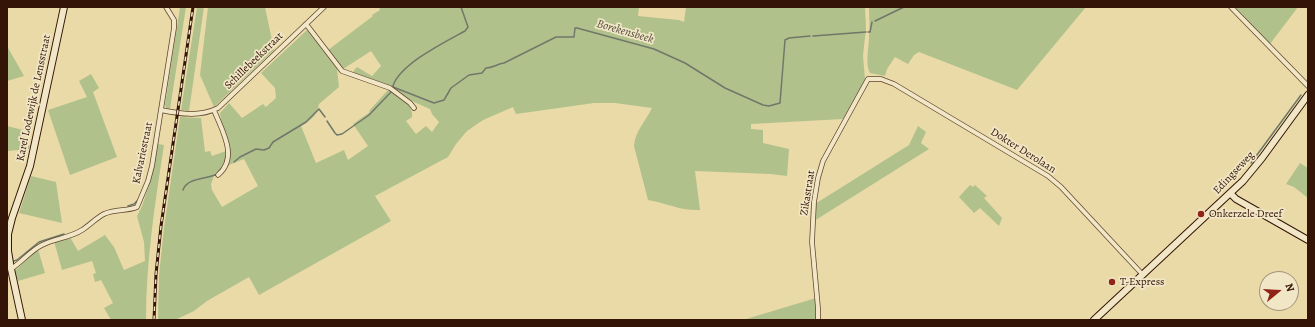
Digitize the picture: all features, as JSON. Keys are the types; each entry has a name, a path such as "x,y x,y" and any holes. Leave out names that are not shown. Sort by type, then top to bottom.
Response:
{"street":[{"name":"Karel Lodewijk de Lensstraat","path":"21,320 7,251 10,226 30,166 64,7"},
{"name":"Kalvariestraat","path":"10,269 40,246 78,233 102,215 114,211 137,207 148,181 152,166 174,28 174,20 166,7"},
{"name":"Schillebeekstraat","path":"161,110 201,114 218,108 324,7"},
{"path":"1231,7 1308,86"},
{"path":"306,24 342,71 390,88 410,103 414,108"},
{"name":"Dokter Derolaan","path":"868,80 881,79 894,84 1048,176 1061,187 1143,275"},
{"name":"Zikastraat","path":"818,320 812,242 814,202 818,178 823,161 868,80"},
{"name":"Edingseweg","path":"1094,320 1243,180 1262,158 1308,95"},
{"path":"214,110 228,150 228,162 225,170 218,176"},
{"path":"1230,193 1236,199 1308,240"}],"green space":[{"path":"180,7 186,7 170,109 166,108 165,105"},
{"path":"197,7 204,7 189,111 181,110"},
{"path":"208,7 265,7 274,50 214,107 200,75"},
{"path":"379,7 639,7 638,16 679,20 684,22 686,7 865,7 866,28 863,56 865,79 843,119 751,124 751,129 763,130 763,143 789,149 787,176 695,171 700,210 680,208 648,200 634,146 636,136 652,108 615,103 594,103 516,114 513,107 483,120 467,131 456,144 448,157 375,196 391,221 259,295 249,277 207,301 194,311 175,320 158,320 159,275 164,228 180,117 201,118 205,152 210,151 212,156 226,151 223,167 214,176 211,184 212,190 222,207 258,186 244,159 229,165 229,144 220,113 229,103 242,118 263,104 266,107 276,98 275,88 261,73 307,30 336,65 339,87 319,104 317,112 313,117 301,126 316,163 344,150 348,160 368,146 353,124 370,112 369,111 389,90 405,101 411,108 412,117 406,121 416,134 426,126 432,132 439,122 432,114 430,109 414,102 392,88 352,73 357,67 372,76 381,66 371,51 343,69 328,50 373,16 372,15 380,10"},
{"path":"869,7 1086,7 1017,90 919,52 914,55 908,64 895,57 887,69 885,76 870,73 867,60"},
{"path":"1298,7 1270,44 1236,8"},
{"path":"7,46 24,76 7,81"},
{"path":"91,74 99,88 93,92 117,157 70,175 48,110 87,97 79,81"},
{"path":"7,126 23,130 20,143 30,146 29,149 7,151"},
{"path":"918,126 926,132 921,143 929,149 814,221 815,204 909,145"},
{"path":"158,144 164,145 149,254 146,320 111,320 104,308 113,303 101,280 95,282 93,274 96,273 92,261 62,270 54,241 70,237 78,251 105,235 114,247 124,270 145,261 144,242 137,216 150,182"},
{"path":"1300,163 1308,168 1308,198 1294,187 1286,184"},
{"path":"31,176 56,182 62,223 19,213"},
{"path":"970,185 973,187 975,185 987,196 984,198 1002,218 999,226 980,208 974,213 959,197"},
{"path":"38,249 45,273 18,281 15,271"},
{"path":"816,298 816,320 743,320"}],"waterway":[{"path":"393,86 397,78 404,70 424,54 465,31 468,27 461,7"},
{"name":"Borekensbeek","path":"875,21 904,7"},
{"name":"Borekensbeek","path":"868,32 870,32 872,22"},
{"name":"Borekensbeek","path":"393,88 434,103 444,100 451,88 469,75 482,73 486,68 504,63 556,37 574,37 575,28 577,28 654,49 685,63 725,88 763,105 769,106 780,103 785,40 789,38 810,36"},
{"name":"Borekensbeek","path":"813,36 866,32"},
{"name":"Borekensbeek","path":"327,121 337,135 342,134 369,115 391,92"},
{"path":"1251,163 1301,95"},
{"name":"Borekensbeek","path":"234,162 240,157 256,149 264,150 269,148 273,142 306,122 319,109 325,117"},
{"name":"Borekensbeek","path":"183,190 185,186 192,181 215,175"},
{"name":"Borekensbeek","path":"128,206 134,204 138,200"},
{"name":"Borekensbeek","path":"14,261 39,242 64,234"}],"railway":[{"path":"154,320 156,274 161,226 193,7"}],"place":[{"name":"Onkerzele Dreef","path":"1201,214"},
{"name":"T-Express","path":"1112,282"}]}
